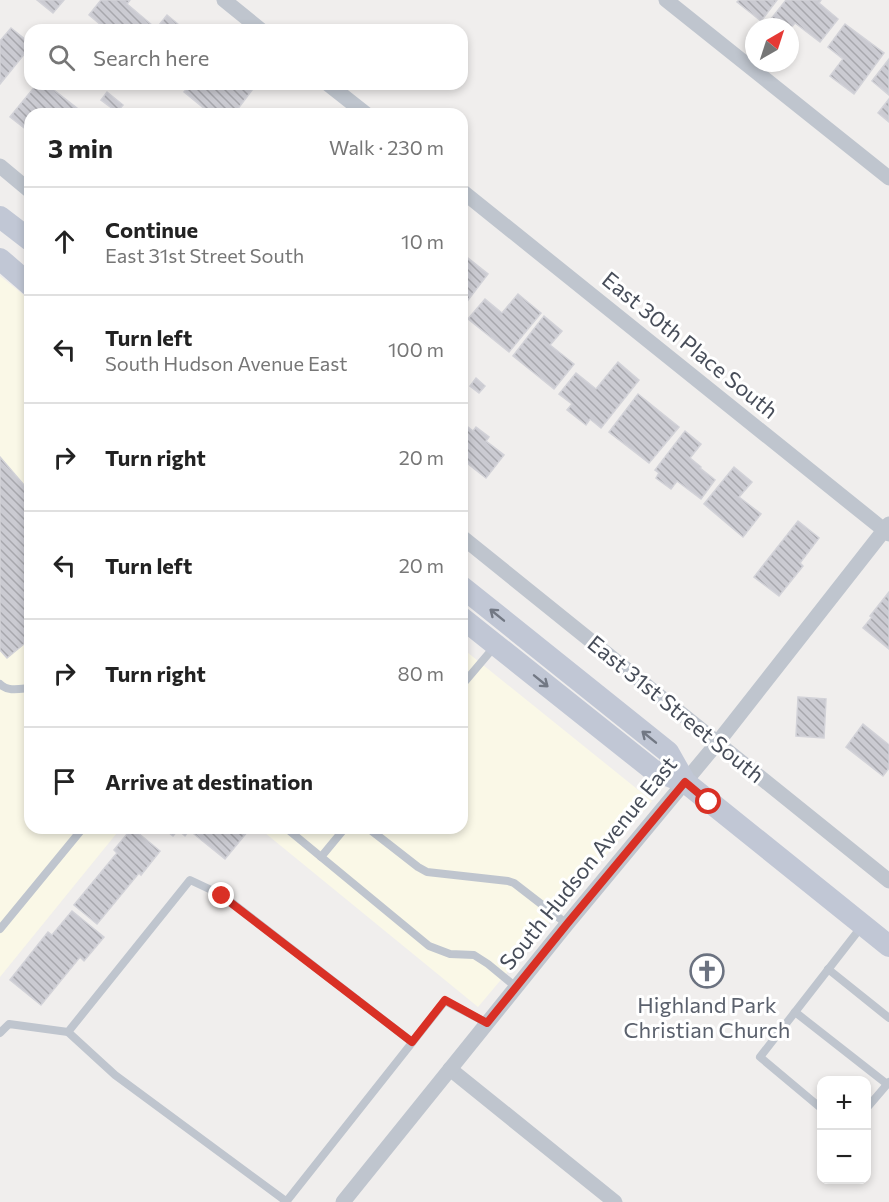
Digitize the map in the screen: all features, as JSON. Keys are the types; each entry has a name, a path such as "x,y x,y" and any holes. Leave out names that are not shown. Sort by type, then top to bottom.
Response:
{"main road":[{"path":"0,217 24,235"},
{"path":"0,259 24,280"},
{"name":"East 31st Street South","path":"468,592 668,752 685,782"},
{"name":"East 31st Street South","path":"468,623 653,770 685,782 889,946"}],"street":[{"path":"224,0 254,24"},
{"path":"666,0 889,178"},
{"path":"336,90 358,108"},
{"path":"0,166 24,186"},
{"name":"East 30th Place South","path":"468,196 887,529"},
{"name":"South Hudson Avenue East","path":"343,1202 567,924 718,742 887,529"},
{"name":"East 31st Street South","path":"468,542 889,880"},
{"path":"450,1069 615,1202"}],"lane":[{"path":"468,678 496,645"},
{"path":"0,684 4,688 24,688"},
{"path":"0,928 77,834"},
{"path":"293,834 429,946 450,954 474,955 516,987"},
{"path":"321,857 340,834"},
{"path":"376,834 427,872 514,883 567,924"},
{"path":"68,1032 190,880 222,896 412,1042"},
{"path":"817,1105 760,1057 863,925"},
{"path":"828,969 889,1018"},
{"path":"0,1033 9,1024 68,1032 116,1075 287,1202 445,1000 487,1023"},
{"path":"795,1012 888,1083 871,1104"}],"shaded area":[{"path":"0,276 24,295 24,834 116,834 0,977"},
{"path":"468,653 652,801 478,1007 266,834 468,834"}],"building":[{"path":"37,0 64,0 53,13"},
{"path":"101,0 130,0 127,4 151,24 100,24 89,15"},
{"path":"739,0 777,0 763,18 757,18 737,2"},
{"path":"786,0 821,0 819,3 838,19 820,42 799,26 799,18 772,18"},
{"path":"167,15 178,24 160,24"},
{"path":"845,24 884,53 854,94 830,76 843,59 828,47"},
{"path":"11,28 24,38 24,54 0,84 0,41"},
{"path":"889,59 889,95 872,81"},
{"path":"32,90 54,90 77,108 24,108 24,128 10,117"},
{"path":"186,90 252,90 238,108 204,108 184,92"},
{"path":"107,92 123,105 120,108 112,108 101,100"},
{"path":"889,99 889,122 878,113"},
{"path":"468,258 488,274 468,300"},
{"path":"518,294 541,313 509,352 468,319 485,299 502,313"},
{"path":"544,316 562,331 550,345 574,364 554,389 513,356"},
{"path":"618,362 639,380 601,428 590,419 586,425 567,410 572,404 559,394 576,373 596,389"},
{"path":"476,378 485,386 479,393 470,386"},
{"path":"638,394 679,427 649,463 609,432"},
{"path":"468,427 473,431 476,427 489,437 486,441 504,455 486,478 468,464"},
{"path":"685,431 701,444 690,458 715,480 701,499 677,481 671,489 656,478 659,473 655,470"},
{"path":"0,457 24,485 24,644 7,658 0,650"},
{"path":"734,467 752,482 739,497 761,514 743,537 704,504"},
{"path":"798,521 819,538 800,563 803,566 779,596 754,577"},
{"path":"889,592 889,649 863,628"},
{"path":"798,697 826,699 824,738 796,736"},
{"path":"863,724 889,745 889,768 883,776 846,747"},
{"path":"127,834 139,834 160,851 97,924 74,905 117,853 114,850"},
{"path":"194,834 246,834 225,859"},
{"path":"72,911 104,937 84,961 80,957 41,1005 10,980 48,932 52,935"}],"place":[{"name":"Highland Park Christian Church","path":"707,971"}],"route":[{"path":"222,896 412,1042 445,1000 487,1023 685,782 709,802"}]}
